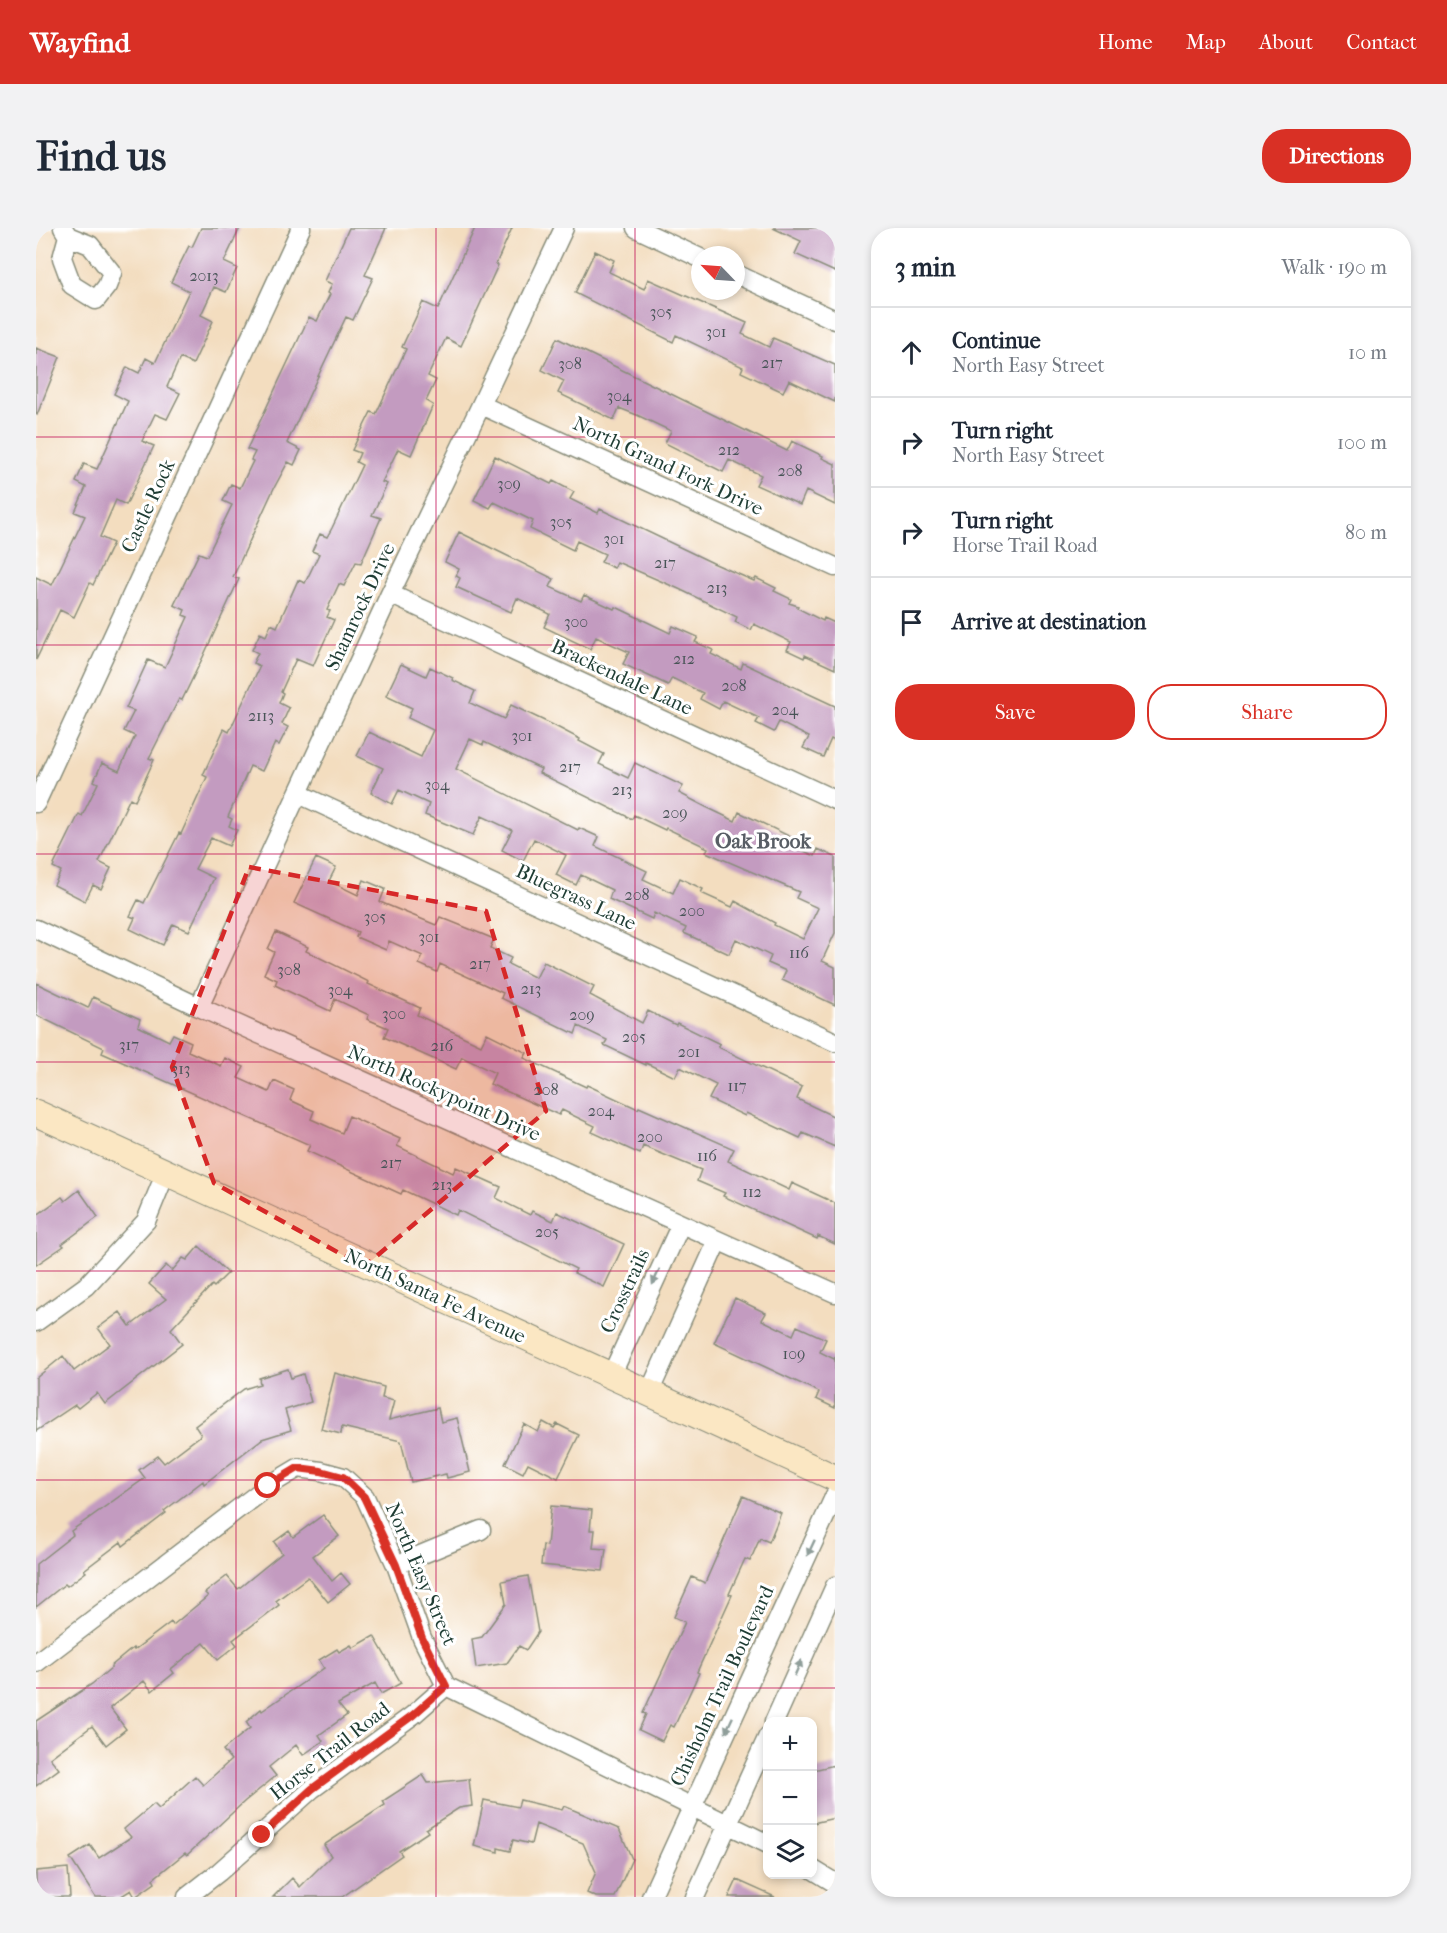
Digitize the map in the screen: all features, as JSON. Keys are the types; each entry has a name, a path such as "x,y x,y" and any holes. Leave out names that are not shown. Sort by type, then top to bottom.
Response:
{"main road":[{"name":"North Santa Fe Avenue","path":"36,1113 835,1478"}],"street":[{"name":"Castle Rock","path":"36,803 301,228"},
{"name":"Shamrock Drive","path":"199,1007 390,594 564,228"},
{"path":"636,228 691,254"},
{"path":"745,278 835,320"},
{"name":"North Grand Fork Drive","path":"481,405 835,567"},
{"name":"Brackendale Lane","path":"390,594 835,800"},
{"name":"Bluegrass Lane","path":"299,794 835,1042"},
{"name":"North Rockypoint Drive","path":"36,929 199,1007 717,1242 835,1293"},
{"path":"36,1322 86,1286 146,1221 166,1172"},
{"name":"Crosstrails","path":"611,1376 681,1224"},
{"path":"649,1393 717,1242"},
{"name":"North Easy Street","path":"36,1663 268,1486 298,1468 343,1477 364,1497 396,1565 422,1638 446,1686"},
{"name":"Chisholm Trail Boulevard","path":"651,1897 835,1495"},
{"path":"396,1565 481,1530"},
{"path":"776,1717 835,1586"},
{"path":"446,1686 763,1842"},
{"name":"Horse Trail Road","path":"187,1897 219,1872 312,1789 413,1715 446,1686"},
{"path":"695,1897 763,1747"},
{"path":"817,1872 835,1883"}],"highlighted area":[{"path":"249,867 486,911 546,1111 364,1267 214,1183 172,1067"}],"building":[{"path":"201,228 240,228 224,262 237,268 226,292 214,287 201,315 213,321 193,364 180,358 167,387 180,393 167,419 155,414 142,441 154,446 126,505 116,500 100,537 113,543 93,585 90,583 74,617 60,610 36,660 36,577 52,585 85,516 75,512 86,487 76,482 84,464 97,469 128,401 114,394 127,367 139,373 146,358 155,363 189,291 171,282"},
{"path":"349,228 386,228 365,275 373,278 353,320 346,317 319,374 287,443 301,450 294,465 288,462 274,488 233,577 239,579 203,657 149,758 154,760 135,801 130,798 99,862 111,868 101,889 93,885 85,901 54,885 61,871 53,867 79,814 82,816 98,783 94,781 102,763 119,771 135,736 124,731 134,711 126,708 148,660 165,667 188,617 183,615 185,610 174,605 199,553 207,556 232,505 223,501 231,484 240,488 253,461 251,460 255,452 247,449 309,317 317,321 330,294 328,293 332,284 325,281"},
{"path":"475,228 512,228 496,264 498,265 461,346 446,338 428,376 436,380 426,401 433,405 411,455 398,449 382,482 387,484 372,515 381,518 361,563 356,562 344,586 339,584 327,610 330,611 327,617 334,620 313,666 296,659 281,692 283,693 279,703 289,708 282,724 288,727 279,745 275,743 262,771 250,766 228,817 232,819 229,826 237,830 229,846 211,838 195,869 214,878 189,931 173,924 163,945 130,929 135,918 130,916 138,900 144,903 179,833 181,834 207,777 203,775 224,729 229,732 260,666 253,663 258,653 252,650 260,633 266,636 271,624 277,627 298,580 305,583 319,554 312,551 320,534 327,537 332,528 362,465 356,462 360,453 352,450 371,412 376,414 406,349 402,347 423,302 438,309"},
{"path":"773,228 835,228 835,272 795,254 801,241"},
{"path":"595,251 614,260 609,272 644,289 648,279 747,323 742,334 769,347 773,338 835,365 835,402 789,380 783,392 741,372 743,367 676,335 673,342 575,293"},
{"path":"557,338 787,451 792,441 823,456 822,458 835,464 835,505 806,491 800,505 756,485 761,475 729,460 723,472 665,443 671,431 637,415 619,408 614,420 558,393 564,381 542,370"},
{"path":"36,348 60,357 37,415 36,414"},
{"path":"495,456 551,484 553,481 574,492 570,499 598,513 600,509 713,563 754,581 756,578 776,588 774,591 791,599 789,603 798,606 797,608 823,621 824,618 835,623 835,669 805,655 804,658 787,650 791,642 754,624 751,630 735,622 737,617 679,589 617,562 614,568 601,562 605,554 577,541 573,550 530,529 533,521 494,502 490,508 474,500"},
{"path":"459,532 554,579 550,587 581,601 584,595 614,609 616,607 670,633 673,626 698,637 695,642 713,650 711,654 741,669 743,663 835,706 835,741 831,739 823,757 803,748 809,737 779,722 774,732 756,723 759,718 723,701 719,709 700,699 703,693 672,678 668,685 623,664 629,652 596,637 590,649 544,627 550,614 517,598 511,612 456,587 460,578 456,576 459,569 445,562"},
{"path":"401,664 426,676 430,667 475,691 470,703 504,719 511,705 580,739 579,741 604,754 599,764 628,778 635,763 683,786 679,793 735,821 739,812 791,837 788,844 815,856 818,849 835,857 835,933 822,961 835,967 835,1005 782,980 786,971 768,963 771,956 736,939 729,954 684,933 686,928 654,913 652,919 609,899 612,890 581,875 576,885 556,875 566,855 534,839 523,861 502,850 512,830 482,816 473,835 425,815 429,804 399,790 392,804 371,793 383,768 357,756 369,732 421,757 433,730 408,718 412,708 386,696","holes":["470,739 483,745 484,742 541,769 539,773 632,819 634,815 665,830 666,828 708,848 706,852 799,892 796,898 818,908 803,939 774,925 775,923 735,901 732,907 701,893 703,889 680,878 673,893 643,879 647,871 595,846 599,837 579,828 578,830 456,769"]},
{"path":"316,858 336,867 329,881 358,895 364,880 385,889 380,902 436,925 440,917 494,939 490,948 511,958 508,964 536,978 544,962 594,987 590,995 642,1023 648,1011 720,1044 718,1047 802,1087 797,1099 835,1117 835,1147 803,1133 800,1138 709,1099 716,1085 680,1067 675,1077 646,1063 646,1065 604,1045 607,1040 578,1026 575,1034 501,998 503,993 440,964 437,972 419,964 423,956 389,941 386,950 356,937 358,932 294,903"},
{"path":"276,932 308,947 306,951 369,982 368,984 420,1008 417,1015 481,1045 487,1033 527,1053 524,1058 586,1087 587,1085 734,1149 728,1161 789,1190 792,1183 835,1203 835,1244 818,1236 817,1239 723,1196 725,1193 697,1181 701,1170 643,1146 640,1154 592,1132 595,1126 562,1110 559,1115 490,1084 495,1073 462,1057 456,1069 384,1037 388,1028 367,1019 369,1015 335,999 330,1011 275,985 277,980 264,974 274,952 268,949"},
{"path":"36,983 88,1008 93,997 140,1019 138,1026 169,1041 173,1034 191,1042 188,1051 221,1066 225,1058 244,1067 238,1078 269,1092 274,1081 294,1090 290,1100 314,1111 311,1119 342,1133 349,1116 400,1139 397,1146 453,1173 456,1167 501,1187 496,1198 530,1215 532,1211 553,1221 557,1212 624,1244 604,1287 574,1273 576,1269 458,1210 456,1215 403,1190 401,1194 307,1151 310,1145 102,1053 104,1048 36,1015"},
{"path":"79,1190 98,1217 62,1244 64,1246 36,1265 36,1216 62,1197 65,1201"},
{"path":"199,1246 228,1273 214,1287 212,1285 171,1329 182,1344 105,1404 97,1393 78,1408 75,1405 36,1431 36,1378 63,1356 74,1371 110,1344 98,1328 120,1312 130,1326 166,1299 149,1284 166,1265 172,1271 183,1258 187,1260"},
{"path":"735,1298 766,1313 762,1320 793,1335 797,1326 826,1339 820,1352 834,1359 835,1357 835,1408 816,1399 819,1392 714,1343"},
{"path":"288,1369 291,1378 303,1374 311,1402 285,1410 291,1430 262,1439 204,1484 203,1481 164,1511 166,1513 123,1546 121,1542 84,1570 86,1572 67,1586 65,1584 36,1607 36,1564 73,1535 71,1531 145,1478 139,1470 158,1456 164,1463 201,1435 195,1426 244,1389 260,1384 259,1378"},
{"path":"335,1373 384,1387 382,1398 394,1401 389,1420 438,1408 441,1422 457,1418 470,1472 447,1478 446,1474 411,1482 401,1441 342,1427 341,1434 321,1429"},
{"path":"543,1422 554,1428 557,1424 579,1435 558,1478 528,1463 523,1473 505,1464 524,1424 538,1432"},
{"path":"743,1496 781,1513 769,1542 760,1538 750,1561 745,1559 729,1594 732,1595 697,1672 699,1673 674,1727 670,1725 662,1741 639,1730 646,1714 643,1713 685,1622 674,1617 692,1577 705,1583"},
{"path":"551,1506 592,1510 590,1530 595,1530 593,1548 606,1549 603,1571 541,1565 543,1545 547,1546"},
{"path":"323,1515 339,1536 313,1556 332,1581 341,1573 350,1584 328,1602 308,1577 276,1601 279,1605 233,1640 237,1645 218,1660 204,1643 171,1669 174,1673 152,1691 144,1681 110,1708 126,1729 106,1745 92,1726 50,1758 59,1769 36,1786 36,1721 92,1684 133,1648 134,1650 171,1622 173,1625 208,1596 205,1593 227,1576 238,1589 282,1553 274,1542 289,1531 293,1537"},
{"path":"528,1576 538,1632 526,1650 519,1646 507,1663 476,1668 472,1639 482,1637 506,1604 502,1581"},
{"path":"374,1636 401,1683 381,1694 375,1683 338,1704 347,1715 319,1735 323,1741 303,1755 296,1745 269,1767 276,1776 245,1801 187,1855 185,1853 153,1879 155,1883 135,1897 131,1890 120,1897 95,1897 70,1858 90,1845 99,1858 131,1837 124,1829 154,1804 159,1809 195,1776 203,1785 231,1760 223,1750 250,1728 246,1722 261,1709 262,1711 324,1668 319,1660 337,1649 339,1652 351,1645 353,1648"},
{"path":"835,1765 835,1818 817,1822 817,1771 817,1769"},
{"path":"423,1775 428,1783 469,1779 472,1806 459,1808 426,1829 428,1832 399,1851 402,1855 342,1897 273,1897 292,1878 300,1887 331,1856 324,1845 385,1805 383,1801"},
{"path":"484,1800 518,1807 520,1800 562,1810 564,1806 619,1829 632,1859 615,1897 596,1897 587,1893 596,1872 583,1843 536,1824 531,1844 513,1840 510,1851 498,1848 498,1852 474,1846"},
{"path":"68,1868 70,1897 36,1897 36,1871"},
{"path":"737,1880 775,1897 729,1897"}],"district":[{"name":"Oak Brook","path":"763,841"}],"route":[{"path":"262,1835 312,1789 413,1715 446,1686 422,1638 396,1565 364,1497 343,1477 298,1468 268,1486"}]}
